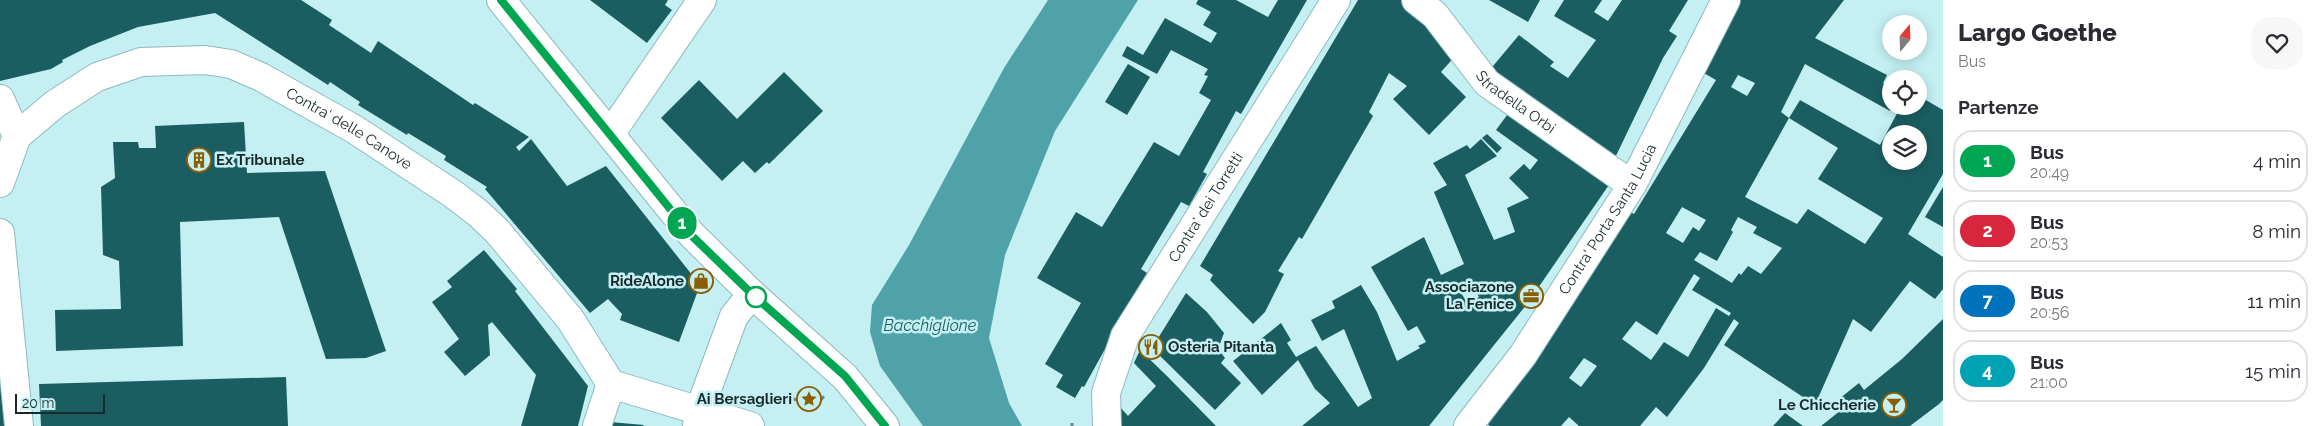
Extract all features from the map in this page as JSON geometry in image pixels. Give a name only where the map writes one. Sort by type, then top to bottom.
[{"type":"street","points":[[501,0],[611,133],[692,236],[752,294],[845,376],[876,422]]},
{"type":"street","points":[[611,133],[702,0]]},
{"type":"street","name":"Contra' dei Torretti","points":[[1107,426],[1106,393],[1125,336],[1336,0]]},
{"type":"street","name":"Stradella Orbi","points":[[1416,0],[1435,15],[1486,83],[1632,186]]},
{"type":"street","name":"Contra' Porta Santa Lucia","points":[[1468,426],[1523,354],[1632,186],[1726,0]]},
{"type":"street","name":"Contra' delle Canove","points":[[17,136],[55,104],[97,77],[141,62],[205,60],[231,64],[261,77],[354,130],[453,194],[497,232],[570,319],[611,384]]},
{"type":"street","points":[[0,99],[17,136],[0,183]]},
{"type":"street","points":[[0,233],[19,426]]},
{"type":"street","points":[[698,419],[734,316],[752,294]]},
{"type":"street","points":[[597,426],[611,384],[698,419],[749,426]]},
{"type":"path","points":[[749,426],[759,401],[772,396],[818,403],[845,376]]},
{"type":"water","name":"Bacchiglione","points":[[1048,0],[1138,0],[1055,131],[1005,255],[989,338],[1009,403],[1022,426],[923,426],[880,366],[870,332],[872,305],[909,245],[1004,68]]},
{"type":"building","points":[[0,0],[301,0],[332,20],[329,25],[371,53],[378,41],[473,105],[475,103],[529,137],[516,147],[519,151],[531,139],[567,186],[606,166],[700,285],[679,342],[620,320],[622,314],[608,299],[590,313],[485,189],[487,187],[444,160],[446,156],[358,105],[360,102],[330,82],[328,85],[215,13],[138,27],[90,46],[62,60],[63,62],[51,69],[0,81]]},
{"type":"building","points":[[590,0],[668,0],[665,5],[672,10],[647,43]]},
{"type":"building","points":[[1198,0],[1236,0],[1268,17],[1278,0],[1307,0],[1241,114],[1236,111],[1203,172],[1207,174],[1189,206],[1181,202],[1141,269],[1147,273],[1084,387],[1082,386],[1075,398],[1056,387],[1063,375],[1045,364],[1081,303],[1037,278],[1076,212],[1102,227],[1154,142],[1179,156],[1211,100],[1199,93],[1208,76],[1204,75],[1208,69],[1171,50],[1157,74],[1122,56],[1127,46],[1143,55],[1165,18],[1211,43],[1217,33],[1203,25],[1211,12],[1196,4]]},
{"type":"building","points":[[1358,0],[1401,0],[1412,6],[1458,53],[1441,72],[1466,97],[1429,135],[1393,99],[1407,86],[1389,73],[1369,112],[1373,116],[1302,239],[1299,237],[1278,271],[1284,274],[1265,312],[1253,324],[1210,280],[1213,275],[1200,266]]},
{"type":"building","points":[[1489,0],[1540,0],[1528,22]]},
{"type":"building","points":[[1564,0],[1602,0],[1594,12],[1608,21],[1622,0],[1688,0],[1669,31],[1677,36],[1663,58],[1613,162],[1488,72],[1519,35],[1554,62],[1550,66],[1568,78],[1596,40],[1554,16]]},
{"type":"building","points":[[1739,0],[1844,0],[1815,38],[1882,72],[1882,107],[1805,64],[1781,112],[1789,118],[1800,100],[1880,145],[1882,141],[1882,170],[1927,170],[1927,125],[1891,125],[1896,115],[1927,115],[1927,101],[1943,110],[1943,174],[1908,234],[1943,257],[1943,289],[1935,299],[1910,281],[1871,332],[1853,319],[1815,405],[1724,345],[1739,323],[1734,319],[1704,368],[1667,417],[1656,407],[1640,426],[1579,426],[1569,417],[1561,426],[1490,426],[1481,419],[1625,209],[1634,214],[1716,80],[1702,72]],"holes":[[[1738,75],[1755,83],[1747,96],[1731,87]],[[1789,118],[1838,148],[1818,179],[1883,218],[1865,244],[1808,209],[1797,224],[1745,197]],[[1682,207],[1706,220],[1699,231],[1693,227],[1683,243],[1666,233]],[[1738,217],[1757,227],[1753,233],[1782,248],[1761,274],[1748,266],[1741,275],[1739,273],[1732,283],[1694,260],[1700,252],[1717,261],[1733,232],[1731,230]],[[1694,274],[1700,278],[1692,290],[1731,313],[1729,316],[1716,308],[1688,357],[1664,342],[1651,360],[1622,339],[1636,321],[1657,335]],[[1584,358],[1597,366],[1581,387],[1569,378]]]},
{"type":"building","points":[[1128,64],[1150,77],[1127,115],[1105,102]]},
{"type":"building","points":[[784,72],[823,111],[769,164],[767,162],[755,173],[743,161],[722,181],[661,118],[699,80],[737,119]]},
{"type":"building","points":[[1513,107],[1613,179],[1527,304],[1429,426],[1302,426],[1330,403],[1315,389],[1298,360],[1262,395],[1233,361],[1281,323],[1291,340],[1287,343],[1296,357],[1316,346],[1358,407],[1372,398],[1344,329],[1322,341],[1311,320],[1335,308],[1332,301],[1361,285],[1377,312],[1397,361],[1420,348],[1418,346],[1426,342],[1417,326],[1408,331],[1371,267],[1424,237],[1441,275],[1464,264],[1434,192],[1447,185],[1433,163],[1467,145],[1470,149],[1481,139],[1497,156],[1465,175],[1494,240],[1515,232],[1507,208],[1529,198],[1509,178],[1524,164],[1530,170],[1538,160],[1496,130]],"holes":[[[1471,283],[1479,297],[1467,303],[1459,289]]]},
{"type":"building","points":[[244,122],[247,173],[325,171],[386,351],[366,358],[326,359],[279,217],[180,222],[183,346],[56,351],[55,310],[121,309],[119,261],[103,255],[101,187],[115,178],[113,142],[138,142],[139,148],[156,148],[155,126]]},
{"type":"building","points":[[1487,134],[1502,148],[1497,153],[1482,138]]},
{"type":"building","points":[[1943,187],[1943,227],[1925,217]]},
{"type":"building","points":[[484,250],[517,289],[515,291],[588,386],[578,426],[521,426],[536,375],[492,322],[488,325],[490,355],[465,376],[444,352],[459,339],[432,302],[452,287],[447,281]]},
{"type":"building","points":[[1186,293],[1207,312],[1224,333],[1218,349],[1225,358],[1221,363],[1241,383],[1215,410],[1152,348]]},
{"type":"building","points":[[1943,319],[1943,400],[1939,404],[1910,426],[1821,426],[1845,407],[1839,399],[1859,383],[1864,390],[1902,359]]},
{"type":"building","points":[[1140,350],[1216,426],[1120,426],[1121,408],[1128,416],[1156,386],[1134,363]]},
{"type":"building","points":[[286,377],[288,426],[41,426],[39,384]]},
{"type":"building","points":[[1,382],[11,426],[0,426]]},
{"type":"building","points":[[1785,413],[1803,426],[1773,426]]},
{"type":"building","points":[[599,421],[644,425],[598,426]]},
{"type":"bus line","name":"1","points":[[501,0],[611,133],[692,236],[752,294],[845,376],[885,426]]},
{"type":"place","name":"Ex Tribunale","points":[[199,160]]},
{"type":"place","name":"RideAlone","points":[[701,281]]},
{"type":"place","name":"Associazone La Fenice","points":[[1531,296]]},
{"type":"place","name":"Osteria Pitanta","points":[[1151,347]]},
{"type":"place","name":"Ai Bersaglieri","points":[[809,399]]},
{"type":"place","name":"Le Chiccherie","points":[[1894,405]]}]
